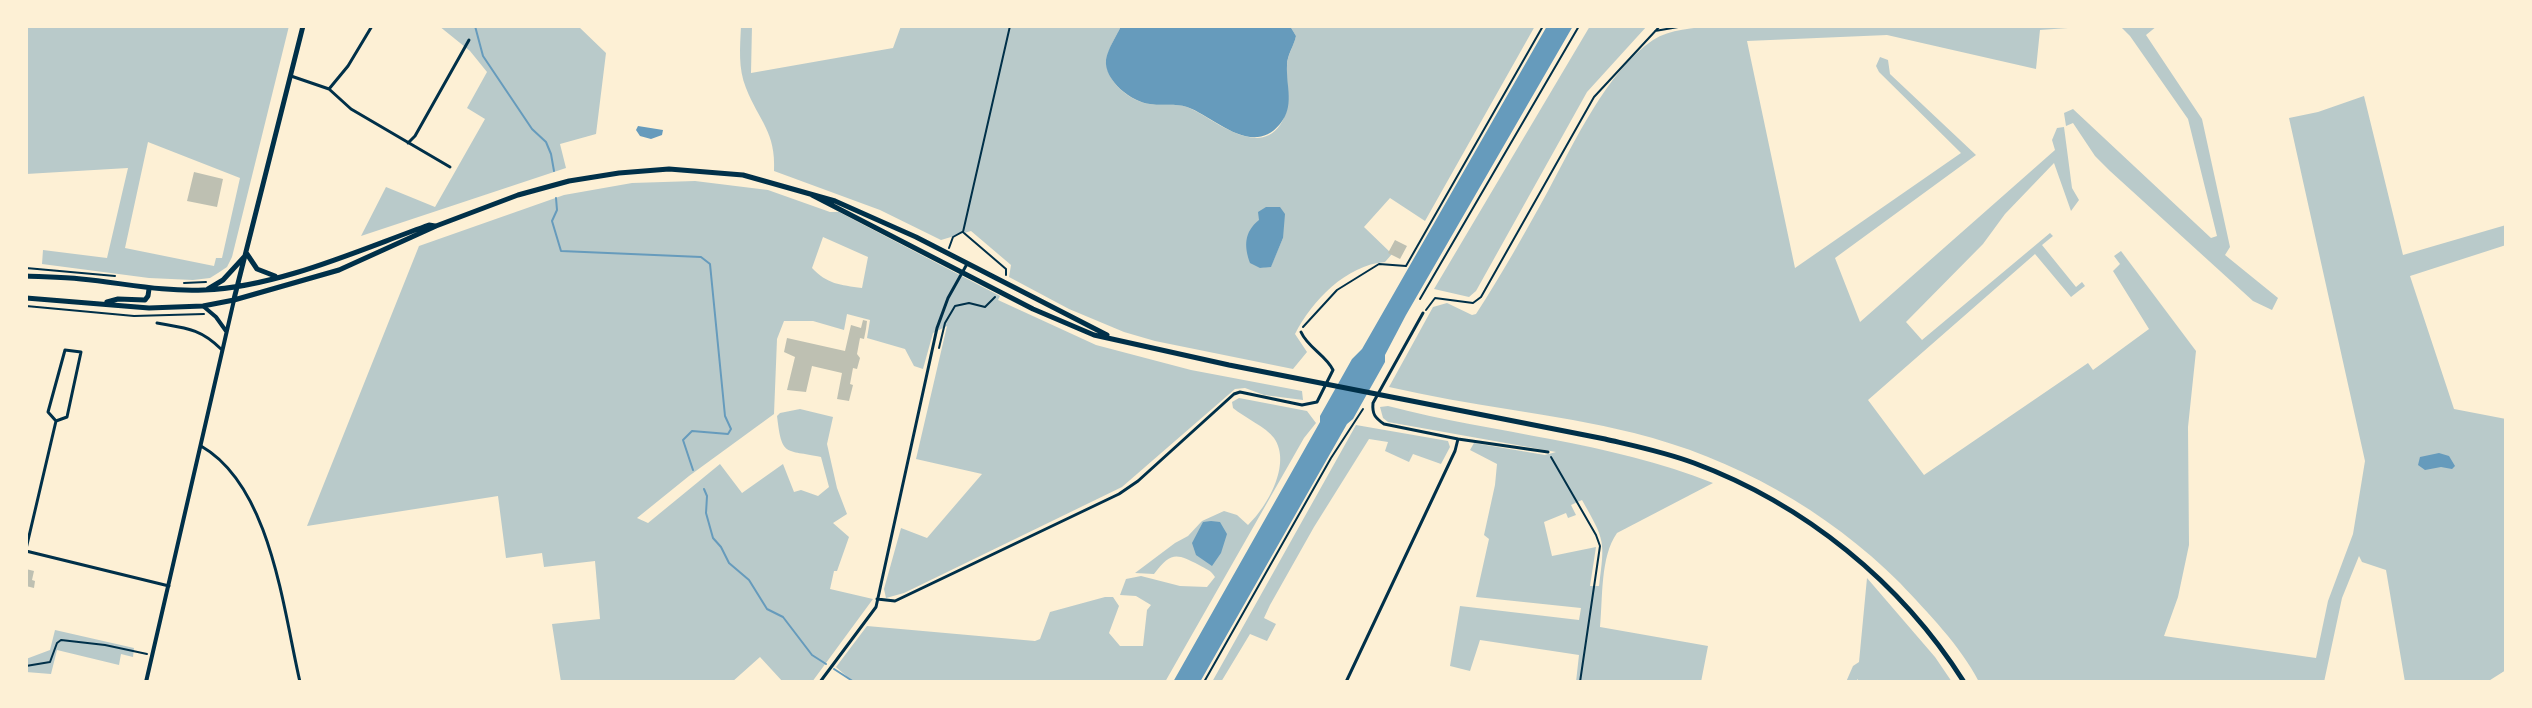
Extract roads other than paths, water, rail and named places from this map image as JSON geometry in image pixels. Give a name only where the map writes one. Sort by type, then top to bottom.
[{"type":"main road","points":[[234,300],[303,26]]},
{"type":"main road","points":[[26,298],[149,308],[203,306],[234,300],[339,270],[436,226],[518,195],[569,181],[669,169],[743,175],[835,201],[876,218],[1118,340]]},
{"type":"main road","points":[[812,195],[1069,326],[1094,335],[1525,422],[1655,451],[1693,463],[1751,489],[1801,518],[1869,568],[1919,619],[1964,682]]},
{"type":"main road","points":[[26,276],[82,279],[149,289],[207,290],[280,276],[429,225],[436,226]]},
{"type":"main road","points":[[247,254],[260,271],[280,276]]},
{"type":"main road","points":[[207,290],[223,280],[247,254]]},
{"type":"main road","points":[[102,303],[118,299],[145,300],[149,289]]},
{"type":"street","points":[[329,89],[348,66],[372,26]]},
{"type":"street","points":[[408,143],[415,136],[469,40]]},
{"type":"street","points":[[291,76],[329,89],[351,109],[450,167]]},
{"type":"street","points":[[820,682],[876,607],[939,319],[967,264]]},
{"type":"street","points":[[146,682],[234,300]]},
{"type":"street","points":[[203,306],[228,333]]},
{"type":"street","points":[[1423,313],[1373,403],[1372,411],[1376,419],[1384,424],[1458,439],[1548,452]]},
{"type":"street","points":[[157,323],[197,330],[206,334],[223,351]]},
{"type":"street","points":[[877,599],[895,601],[1119,494],[1138,481],[1234,394],[1240,392],[1302,405],[1317,402],[1333,370],[1301,332]]},
{"type":"street","points":[[65,350],[81,352],[67,417],[56,421],[48,412],[65,350]]},
{"type":"street","points":[[56,421],[26,550],[169,586]]},
{"type":"street","points":[[1346,682],[1458,439]]},
{"type":"street","points":[[201,446],[235,478],[258,513],[267,539],[300,682]]},
{"type":"lane","points":[[1420,299],[1579,26]]},
{"type":"water","points":[[1121,26],[1290,26],[1296,36],[1287,61],[1289,103],[1285,117],[1269,133],[1258,137],[1246,136],[1187,107],[1150,104],[1135,99],[1114,83],[1107,68],[1108,51]]},
{"type":"water","points":[[1547,26],[1573,26],[1406,315],[1385,355],[1385,362],[1353,419],[1347,424],[1200,682],[1173,682],[1320,422],[1320,416],[1352,359],[1362,349]]},
{"type":"water","points":[[638,126],[663,130],[662,135],[651,139],[640,136],[636,130]]},
{"type":"water","points":[[1266,207],[1280,207],[1285,214],[1283,238],[1271,267],[1260,268],[1250,263],[1247,240],[1250,229],[1259,220],[1258,212]]},
{"type":"water","points":[[2439,453],[2449,456],[2455,466],[2452,469],[2441,467],[2425,470],[2418,465],[2420,457]]},
{"type":"water","points":[[1203,522],[1220,522],[1227,534],[1221,553],[1212,566],[1196,555],[1192,543]]},
{"type":"waterway","points":[[475,26],[483,56],[532,129],[546,142],[554,171]]},
{"type":"waterway","points":[[556,198],[557,210],[552,221],[561,251],[701,257],[710,264],[725,416],[731,429],[728,434],[692,431],[683,440],[693,470]]},
{"type":"waterway","points":[[704,489],[713,538],[729,563],[749,580],[767,609],[783,617],[812,655],[826,664]]},
{"type":"waterway","points":[[834,669],[854,682]]}]
